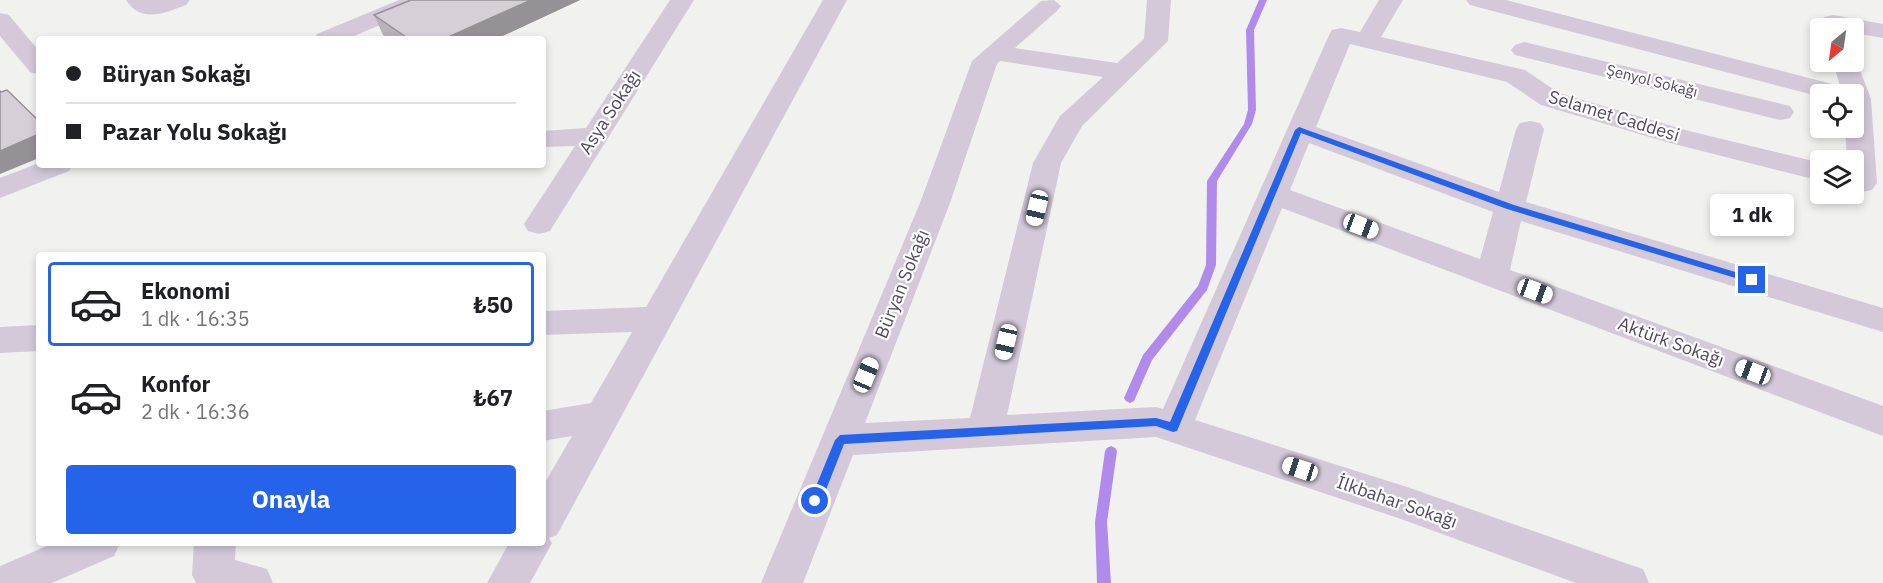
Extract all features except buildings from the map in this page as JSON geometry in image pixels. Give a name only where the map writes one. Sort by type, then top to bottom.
[{"type":"street","points":[[138,0],[151,9],[178,0]]},
{"type":"street","points":[[333,36],[420,0]]},
{"type":"street","name":"Asya Sokağı","points":[[539,224],[682,0]]},
{"type":"street","points":[[546,518],[835,0]]},
{"type":"street","points":[[985,432],[1047,163],[1070,123],[1156,41],[1159,0]]},
{"type":"street","points":[[1173,428],[1299,130],[1354,38],[1390,0]]},
{"type":"street","points":[[1478,0],[1541,8],[1810,85]]},
{"type":"street","name":"Büryan Sokağı","points":[[782,583],[935,203],[985,61],[1049,6]]},
{"type":"street","points":[[1516,76],[1541,8]]},
{"type":"street","points":[[0,20],[36,63]]},
{"type":"street","points":[[1864,28],[1883,32]]},
{"type":"street","name":"Selamet Caddesi","points":[[1354,38],[1516,76],[1550,99],[1680,137],[1810,169]]},
{"type":"street","name":"Şenyol Sokağı","points":[[1524,50],[1780,112]]},
{"type":"street","points":[[994,53],[1123,72]]},
{"type":"street","points":[[1778,76],[1783,163]]},
{"type":"street","points":[[1492,275],[1530,129]]},
{"type":"street","points":[[1299,130],[1510,207],[1883,320]]},
{"type":"street","points":[[546,139],[595,136]]},
{"type":"street","points":[[1862,138],[1866,184]]},
{"type":"street","points":[[0,189],[52,168]]},
{"type":"street","name":"Aktürk Sokağı","points":[[1273,194],[1883,421]]},
{"type":"street","points":[[546,323],[657,319]]},
{"type":"street","points":[[0,340],[36,339]]},
{"type":"street","points":[[546,425],[604,415]]},
{"type":"street","name":"İlkbahar Sokağı","points":[[840,440],[1156,422],[1407,504],[1628,583]]},
{"type":"street","points":[[6,583],[92,546]]},
{"type":"street","points":[[214,546],[213,575],[252,583]]},
{"type":"street","points":[[508,583],[529,546]]},
{"type":"waterway","points":[[1130,398],[1147,358],[1203,287],[1211,265],[1212,181],[1248,124],[1252,110],[1250,30],[1263,0]]},
{"type":"waterway","points":[[1104,583],[1101,522],[1111,451]]},
{"type":"route","points":[[815,501],[840,440],[1156,422],[1173,428],[1299,130],[1510,207],[1752,280]]}]
